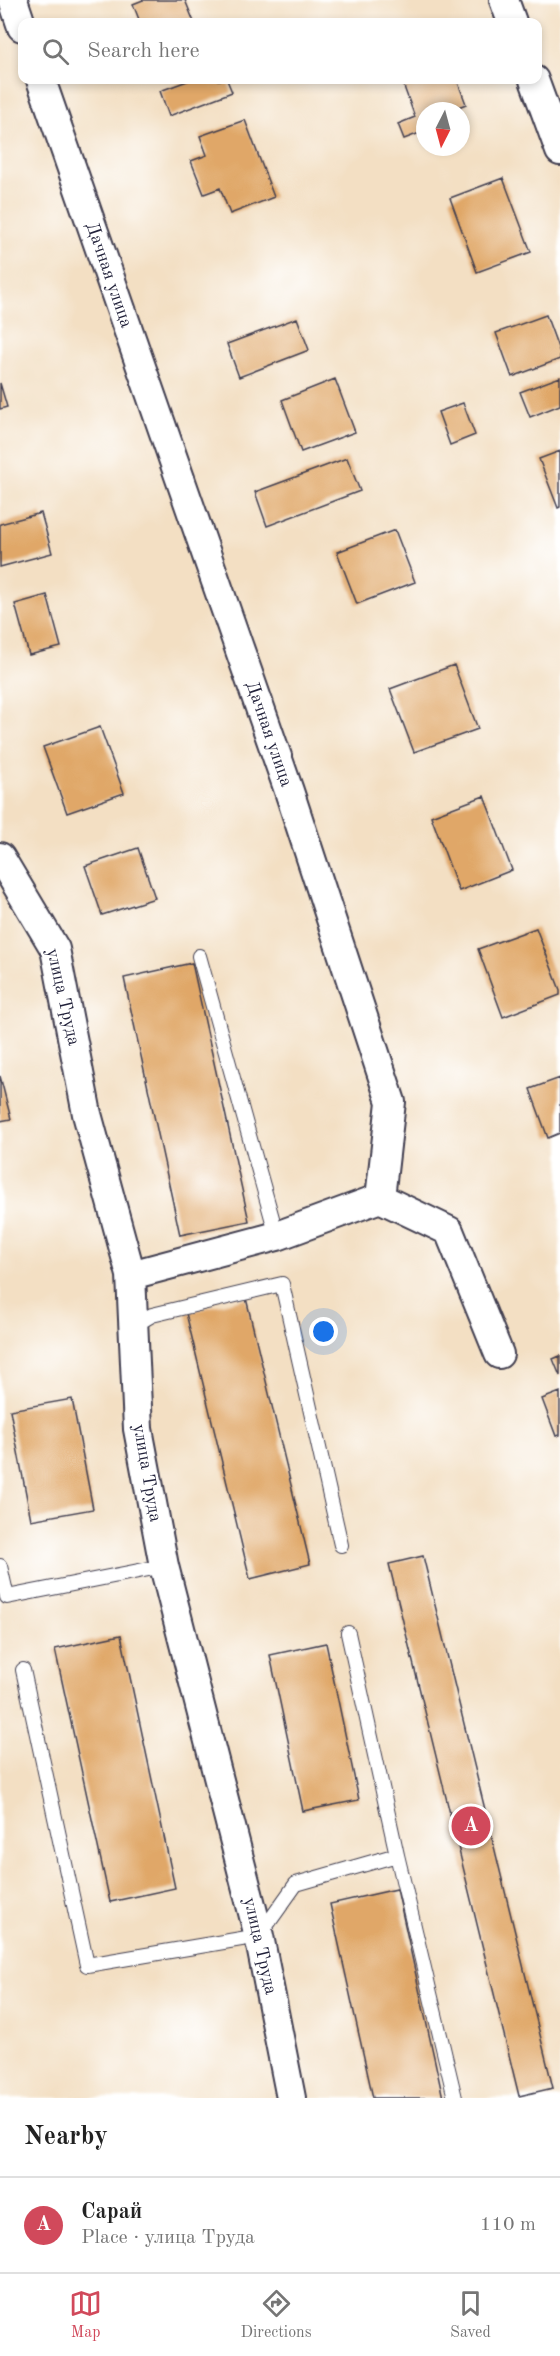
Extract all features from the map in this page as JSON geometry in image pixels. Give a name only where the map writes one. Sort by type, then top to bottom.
[{"type":"street","points":[[13,0],[19,18]]},
{"type":"street","points":[[504,0],[511,18]]},
{"type":"street","name":"Дачная улица","points":[[42,84],[290,791],[391,1102],[380,1198]]},
{"type":"street","points":[[535,84],[560,151]]},
{"type":"street","name":"улица Труда","points":[[0,857],[55,949],[87,1114],[131,1275],[138,1430],[164,1566],[259,1936],[291,2098]]},
{"type":"street","points":[[131,1275],[277,1236],[380,1198],[449,1231],[499,1354]]},
{"type":"lane","points":[[199,956],[277,1236]]},
{"type":"lane","points":[[133,1326],[152,1315],[282,1284],[341,1545]]},
{"type":"lane","points":[[0,1566],[7,1597],[164,1566]]},
{"type":"lane","points":[[348,1633],[397,1856],[455,2098]]},
{"type":"lane","points":[[23,1670],[87,1965],[259,1936],[296,1884],[397,1856]]},
{"type":"building","points":[[143,0],[185,0],[192,18],[138,18],[133,4]]},
{"type":"building","points":[[179,84],[229,84],[232,92],[169,116],[160,91]]},
{"type":"building","points":[[403,84],[458,84],[465,102],[416,102],[416,134],[404,139],[398,124],[415,117]]},
{"type":"building","points":[[245,120],[274,197],[230,214],[220,188],[204,194],[191,161],[207,155],[200,136]]},
{"type":"building","points":[[503,178],[531,252],[477,272],[450,198]]},
{"type":"building","points":[[546,315],[560,353],[560,359],[512,377],[496,333]]},
{"type":"building","points":[[297,318],[309,350],[239,377],[227,344]]},
{"type":"building","points":[[560,377],[560,405],[530,417],[520,392]]},
{"type":"building","points":[[335,379],[355,432],[301,452],[282,400]]},
{"type":"building","points":[[0,383],[7,407],[0,409]]},
{"type":"building","points":[[463,403],[475,435],[450,445],[438,412]]},
{"type":"building","points":[[560,451],[560,507],[558,508],[539,459]]},
{"type":"building","points":[[347,458],[360,491],[267,526],[255,492]]},
{"type":"building","points":[[41,513],[52,553],[0,567],[0,524]]},
{"type":"building","points":[[395,530],[415,582],[357,604],[337,552]]},
{"type":"building","points":[[47,595],[61,647],[29,655],[15,604]]},
{"type":"building","points":[[454,665],[478,729],[414,752],[390,689]]},
{"type":"building","points":[[100,727],[124,793],[67,813],[43,747]]},
{"type":"building","points":[[484,796],[512,870],[459,891],[431,816]]},
{"type":"building","points":[[138,848],[155,898],[102,915],[85,866]]},
{"type":"building","points":[[536,928],[560,995],[503,1017],[478,949]]},
{"type":"building","points":[[192,963],[249,1221],[180,1235],[124,978]]},
{"type":"building","points":[[0,1076],[11,1119],[0,1121]]},
{"type":"building","points":[[560,1078],[560,1133],[548,1138],[530,1089]]},
{"type":"building","points":[[246,1298],[310,1564],[250,1579],[186,1313]]},
{"type":"building","points":[[560,1356],[560,1376],[553,1359]]},
{"type":"building","points":[[560,1392],[560,1435],[556,1436],[542,1399]]},
{"type":"building","points":[[72,1399],[93,1509],[31,1520],[10,1410]]},
{"type":"building","points":[[423,1556],[553,2088],[519,2096],[389,1564]]},
{"type":"building","points":[[121,1635],[175,1888],[110,1902],[55,1649]]},
{"type":"building","points":[[326,1643],[359,1800],[303,1811],[270,1655]]},
{"type":"building","points":[[397,1889],[443,2098],[373,2098],[330,1904]]},
{"type":"place","name":"Сарай","points":[[471,1826]]}]
